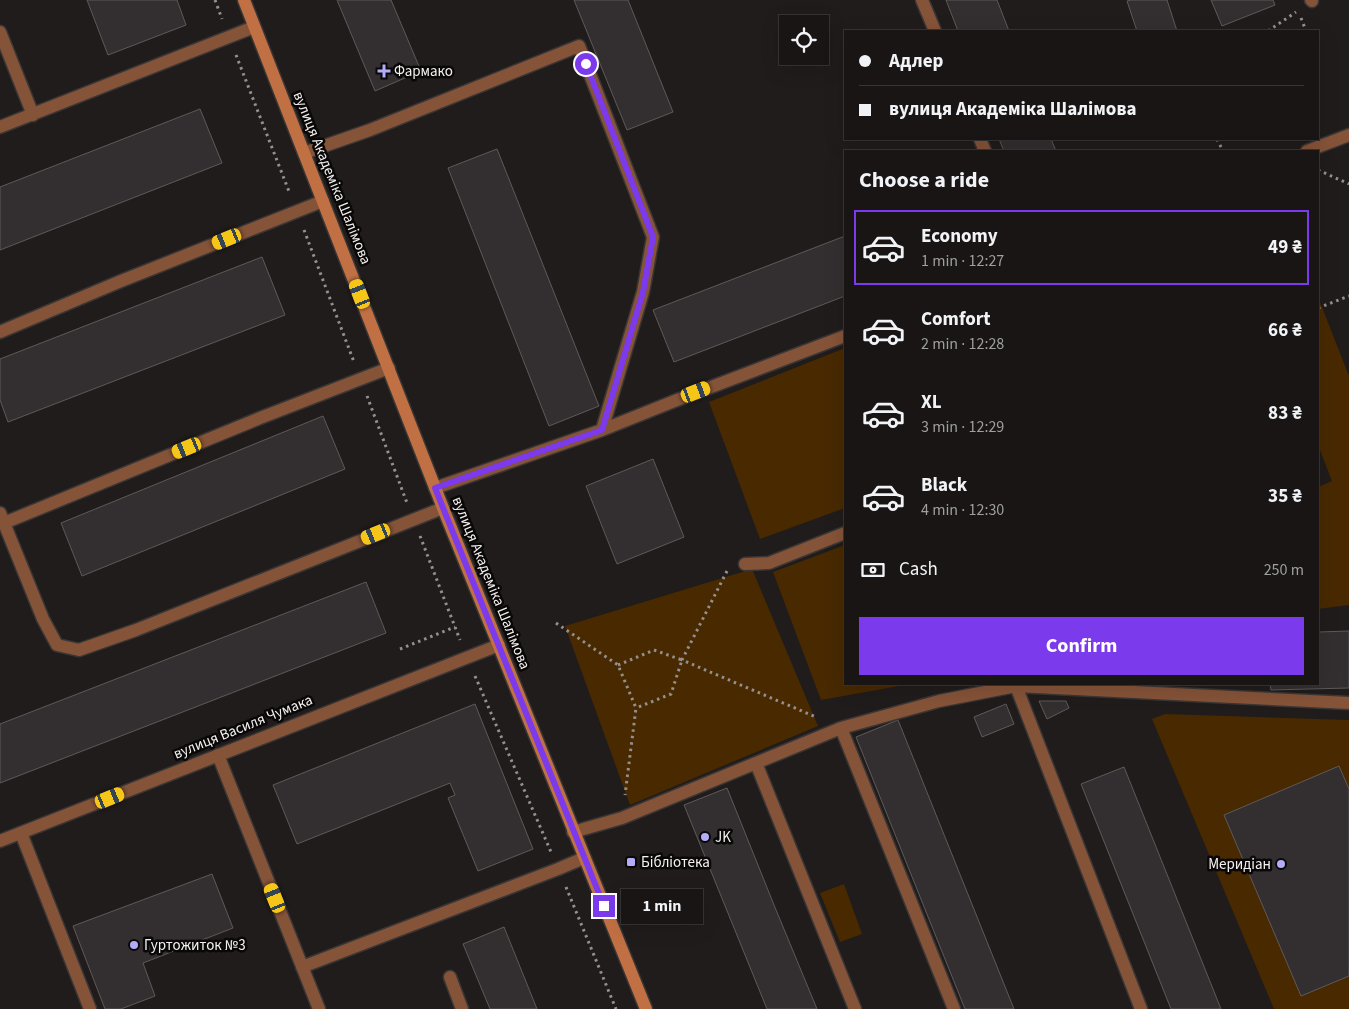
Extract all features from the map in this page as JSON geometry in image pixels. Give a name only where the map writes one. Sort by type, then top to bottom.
[{"type":"street","name":"вулиця Академіка Шалімова","points":[[244,0],[435,488],[646,1009]]},
{"type":"street","points":[[922,0],[935,30]]},
{"type":"street","points":[[0,127],[254,27]]},
{"type":"street","points":[[0,32],[32,115]]},
{"type":"street","points":[[304,153],[370,130],[579,46],[653,237],[643,292],[602,430]]},
{"type":"street","points":[[1310,150],[1349,135]]},
{"type":"street","points":[[0,332],[323,200]]},
{"type":"street","points":[[435,488],[602,430],[844,336]]},
{"type":"street","points":[[389,368],[2,518],[43,618],[57,645],[79,650],[136,630],[443,508]]},
{"type":"street","points":[[745,564],[769,563],[844,532]]},
{"type":"street","name":"вулиця Василя Чумака","points":[[0,841],[499,645]]},
{"type":"street","points":[[574,832],[622,818],[841,728],[939,701],[1021,685],[1349,703]]},
{"type":"street","points":[[1021,685],[1141,1009]]},
{"type":"street","points":[[841,728],[954,1009]]},
{"type":"street","points":[[218,755],[319,1009]]},
{"type":"street","points":[[756,763],[855,1009]]},
{"type":"street","points":[[21,833],[90,1009]]},
{"type":"street","points":[[302,967],[584,858]]},
{"type":"street","points":[[450,977],[462,1009]]},
{"type":"path","points":[[1269,30],[1311,0]]},
{"type":"path","points":[[1319,170],[1349,184]]},
{"type":"path","points":[[1319,308],[1349,296]]},
{"type":"path","points":[[636,708],[671,694],[682,660],[728,570]]},
{"type":"path","points":[[556,623],[618,665],[636,708],[622,818]]},
{"type":"path","points":[[400,649],[455,627]]},
{"type":"path","points":[[618,665],[654,650],[682,660],[841,728]]},
{"type":"shaded area","points":[[1319,300],[1349,376],[1349,605],[1319,609],[1319,487],[1332,481],[1319,448]]},
{"type":"shaded area","points":[[844,348],[844,508],[760,539],[709,402]]},
{"type":"shaded area","points":[[844,545],[844,685],[904,685],[821,700],[773,572]]},
{"type":"shaded area","points":[[752,569],[818,726],[630,805],[565,626]]},
{"type":"shaded area","name":"Меридіан","points":[[1165,714],[1349,720],[1349,1009],[1274,1009],[1152,719]]},
{"type":"shaded area","points":[[844,884],[862,934],[840,942],[820,893]]},
{"type":"building","points":[[87,0],[177,0],[186,25],[108,55]]},
{"type":"building","points":[[337,0],[391,0],[421,71],[375,91]]},
{"type":"building","points":[[574,0],[628,0],[673,112],[627,130]]},
{"type":"building","points":[[946,0],[997,0],[1009,30],[958,30]]},
{"type":"building","points":[[1167,0],[1177,30],[1137,30],[1127,1]]},
{"type":"building","points":[[1211,0],[1273,0],[1275,5],[1222,26]]},
{"type":"building","points":[[200,109],[222,163],[0,250],[0,187]]},
{"type":"building","points":[[999,140],[1051,140],[1056,150],[1004,150]]},
{"type":"building","points":[[497,149],[599,406],[549,426],[448,168]]},
{"type":"building","points":[[844,236],[844,296],[674,362],[653,310]]},
{"type":"building","points":[[262,257],[285,315],[8,422],[0,400],[0,359]]},
{"type":"building","points":[[323,416],[345,469],[82,576],[61,523]]},
{"type":"building","points":[[653,459],[684,537],[617,564],[586,486]]},
{"type":"building","points":[[366,582],[386,633],[0,783],[0,724]]},
{"type":"building","points":[[1349,631],[1349,688],[1271,690],[1270,685],[1319,685],[1319,632]]},
{"type":"building","points":[[1039,701],[1066,701],[1069,708],[1047,719]]},
{"type":"building","points":[[475,704],[533,849],[478,871],[448,798],[455,795],[450,783],[297,844],[273,785]]},
{"type":"building","points":[[1006,704],[1014,724],[982,737],[974,717]]},
{"type":"building","points":[[898,720],[1014,1009],[965,1009],[856,737]]},
{"type":"building","points":[[1339,766],[1349,789],[1349,976],[1301,996],[1224,815]]},
{"type":"building","points":[[1124,767],[1221,1009],[1171,1009],[1081,784]]},
{"type":"building","points":[[727,788],[817,1009],[767,1009],[684,805]]},
{"type":"building","name":"Гуртожиток №3","points":[[212,874],[233,928],[143,963],[155,996],[121,1009],[105,1009],[73,926]]},
{"type":"building","points":[[504,927],[537,1009],[490,1009],[463,944]]},
{"type":"place","name":"Фармако","points":[[384,71]]},
{"type":"place","name":"JK","points":[[705,837]]},
{"type":"place","name":"Бібліотека","points":[[631,862]]},
{"type":"place","name":"Меридіан","points":[[1281,864]]},
{"type":"place","name":"Гуртожиток №3","points":[[134,945]]},
{"type":"route","points":[[586,64],[653,237],[643,292],[602,430],[498,468],[435,488],[604,906]]}]
